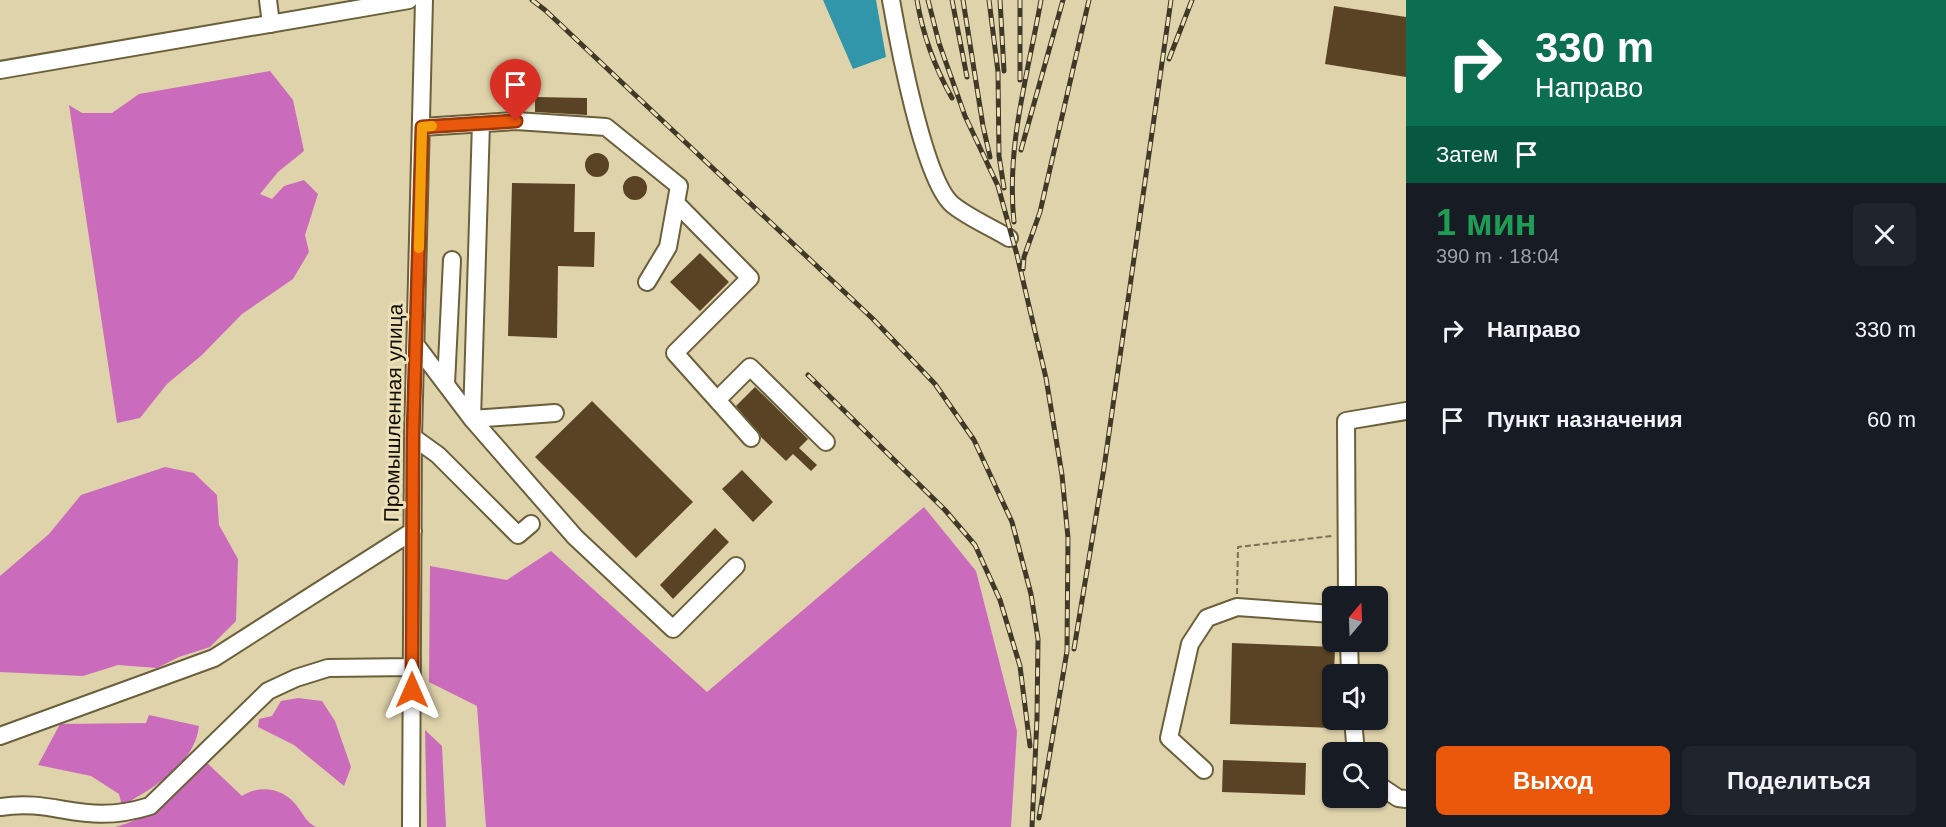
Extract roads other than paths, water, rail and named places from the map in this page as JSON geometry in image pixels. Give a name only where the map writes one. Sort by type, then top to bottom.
[{"type":"street","points":[[268,0],[271,24]]},
{"type":"street","points":[[0,70],[409,0]]},
{"type":"street","name":"Промышленная улица","points":[[411,827],[413,437],[424,0]]},
{"type":"street","points":[[891,0],[914,111],[932,168],[951,204],[1009,238]]},
{"type":"street","points":[[422,127],[516,121],[606,127],[679,186],[668,247],[647,282]]},
{"type":"street","points":[[472,419],[481,123]]},
{"type":"street","points":[[676,203],[750,278],[675,353],[751,438]]},
{"type":"street","points":[[446,384],[452,260]]},
{"type":"street","points":[[416,345],[472,419],[575,537],[673,628],[736,566]]},
{"type":"street","points":[[717,400],[750,367],[826,442]]},
{"type":"street","points":[[1347,586],[1346,421],[1406,411]]},
{"type":"street","points":[[472,419],[555,413]]},
{"type":"street","points":[[413,437],[438,455],[518,536],[531,524]]},
{"type":"street","points":[[0,736],[214,658],[412,531]]},
{"type":"street","points":[[1204,770],[1169,738],[1190,644],[1207,618],[1237,607],[1322,613]]},
{"type":"street","points":[[0,807],[17,804],[86,820],[113,820],[132,815],[150,806],[268,692],[296,678],[328,668],[412,667]]},
{"type":"street","points":[[1388,791],[1398,798],[1406,799]]},
{"type":"water","points":[[823,0],[876,0],[886,57],[853,69]]},
{"type":"railway","points":[[532,0],[873,319],[935,384],[974,440],[1012,522],[1031,594],[1038,639],[1032,827]]},
{"type":"railway","points":[[917,0],[930,50],[952,98]]},
{"type":"railway","points":[[928,0],[939,43],[965,116],[998,186],[1046,378],[1062,475],[1068,538],[1067,651],[1039,818]]},
{"type":"railway","points":[[952,0],[967,77]]},
{"type":"railway","points":[[963,0],[990,157]]},
{"type":"railway","points":[[989,0],[998,72],[999,156],[1004,188]]},
{"type":"railway","points":[[1000,0],[1004,71]]},
{"type":"railway","points":[[1020,0],[1020,80]]},
{"type":"railway","points":[[1014,222],[1012,194],[1016,138],[1041,0]]},
{"type":"railway","points":[[1021,150],[1063,0]]},
{"type":"railway","points":[[1023,269],[1024,257],[1040,212],[1089,0]]},
{"type":"railway","points":[[1074,649],[1104,468],[1171,0]]},
{"type":"railway","points":[[1169,59],[1192,0]]},
{"type":"railway","points":[[808,375],[945,510],[975,545],[1000,600],[1020,666],[1030,746]]}]
